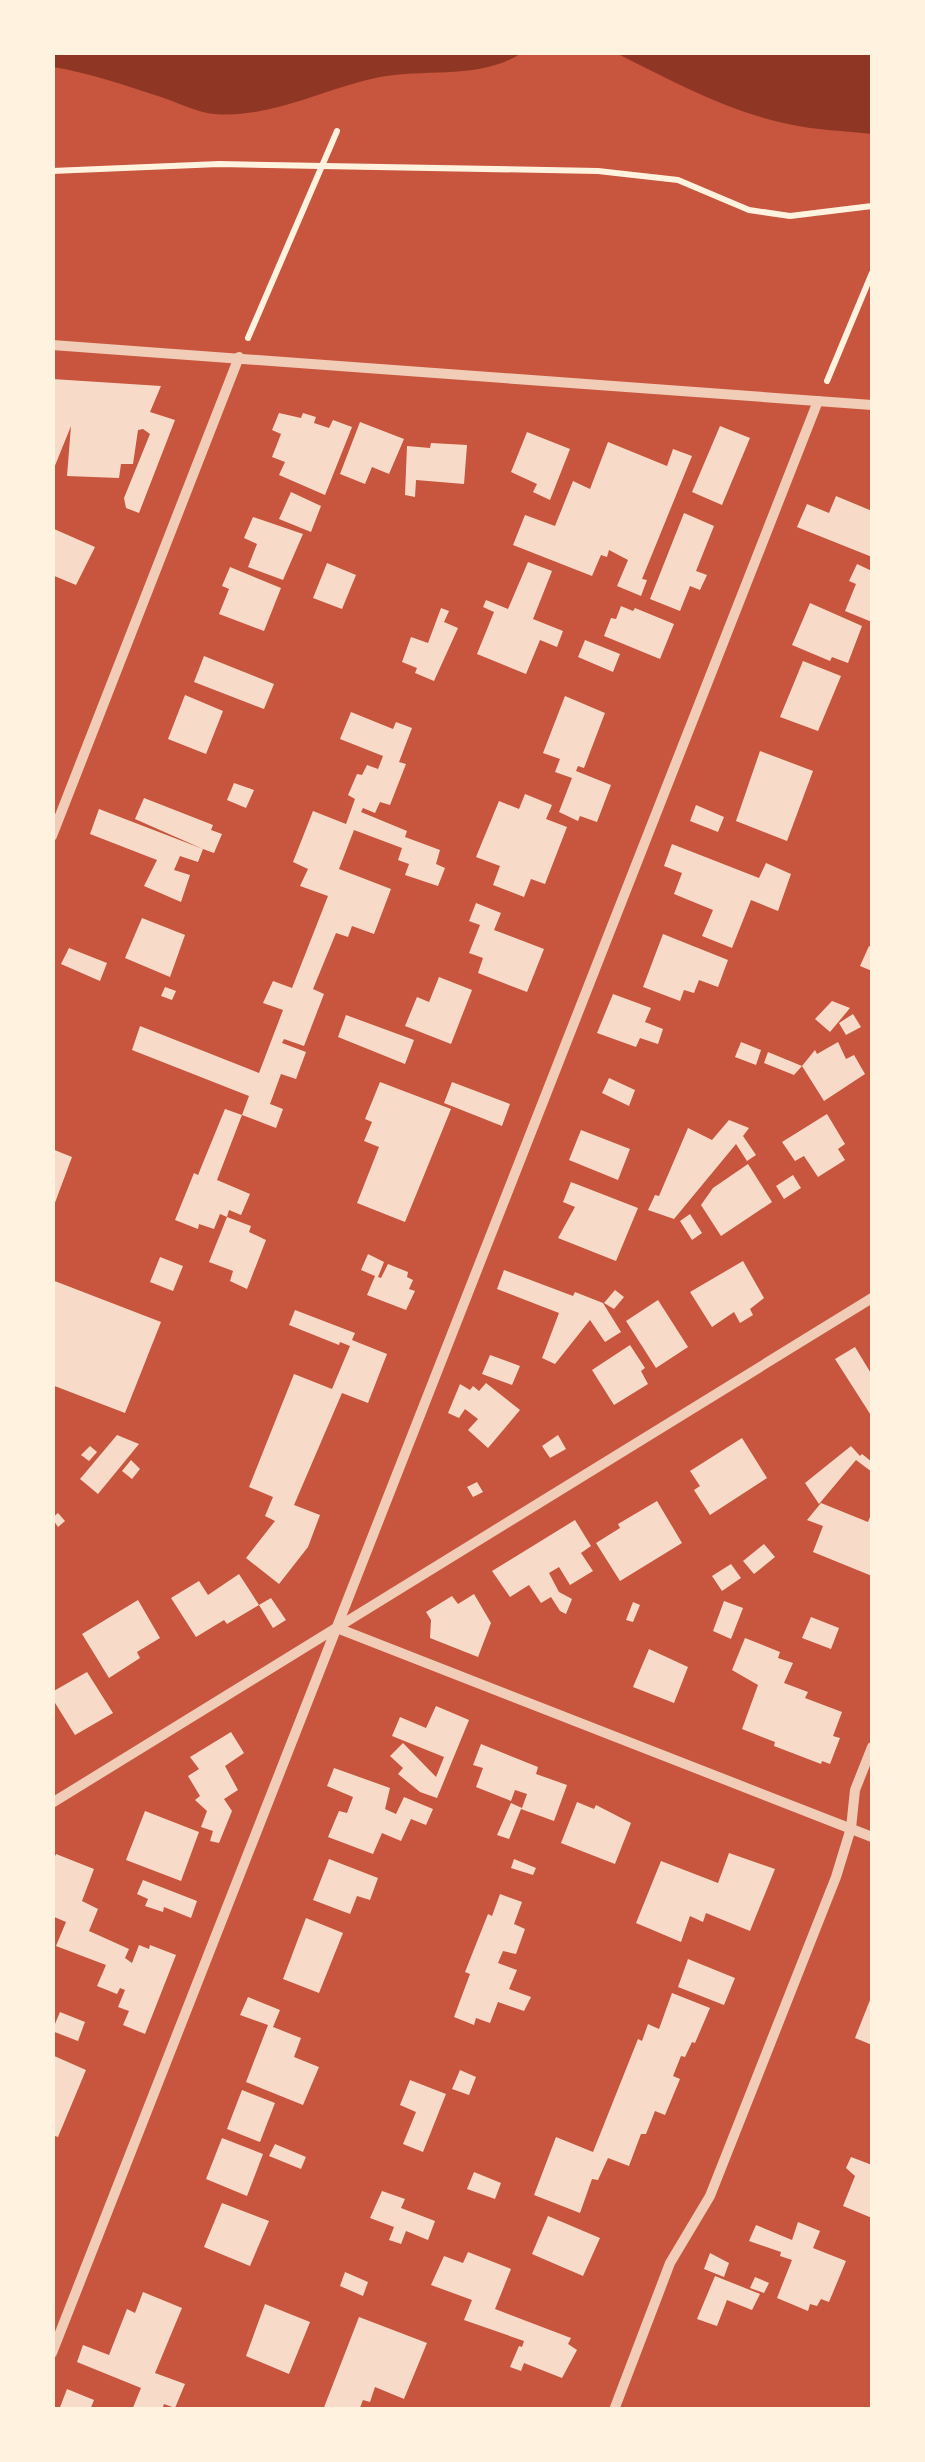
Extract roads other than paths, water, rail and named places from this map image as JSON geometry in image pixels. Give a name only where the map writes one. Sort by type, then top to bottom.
[{"type":"street","points":[[52,345],[872,405]]},
{"type":"street","points":[[52,836],[239,357]]},
{"type":"street","points":[[52,2352],[818,401]]},
{"type":"street","points":[[52,1803],[872,1298]]},
{"type":"street","points":[[337,1628],[872,1837]]},
{"type":"street","points":[[614,2410],[670,2263],[710,2196],[836,1876],[851,1828],[855,1790],[872,1748]]}]
